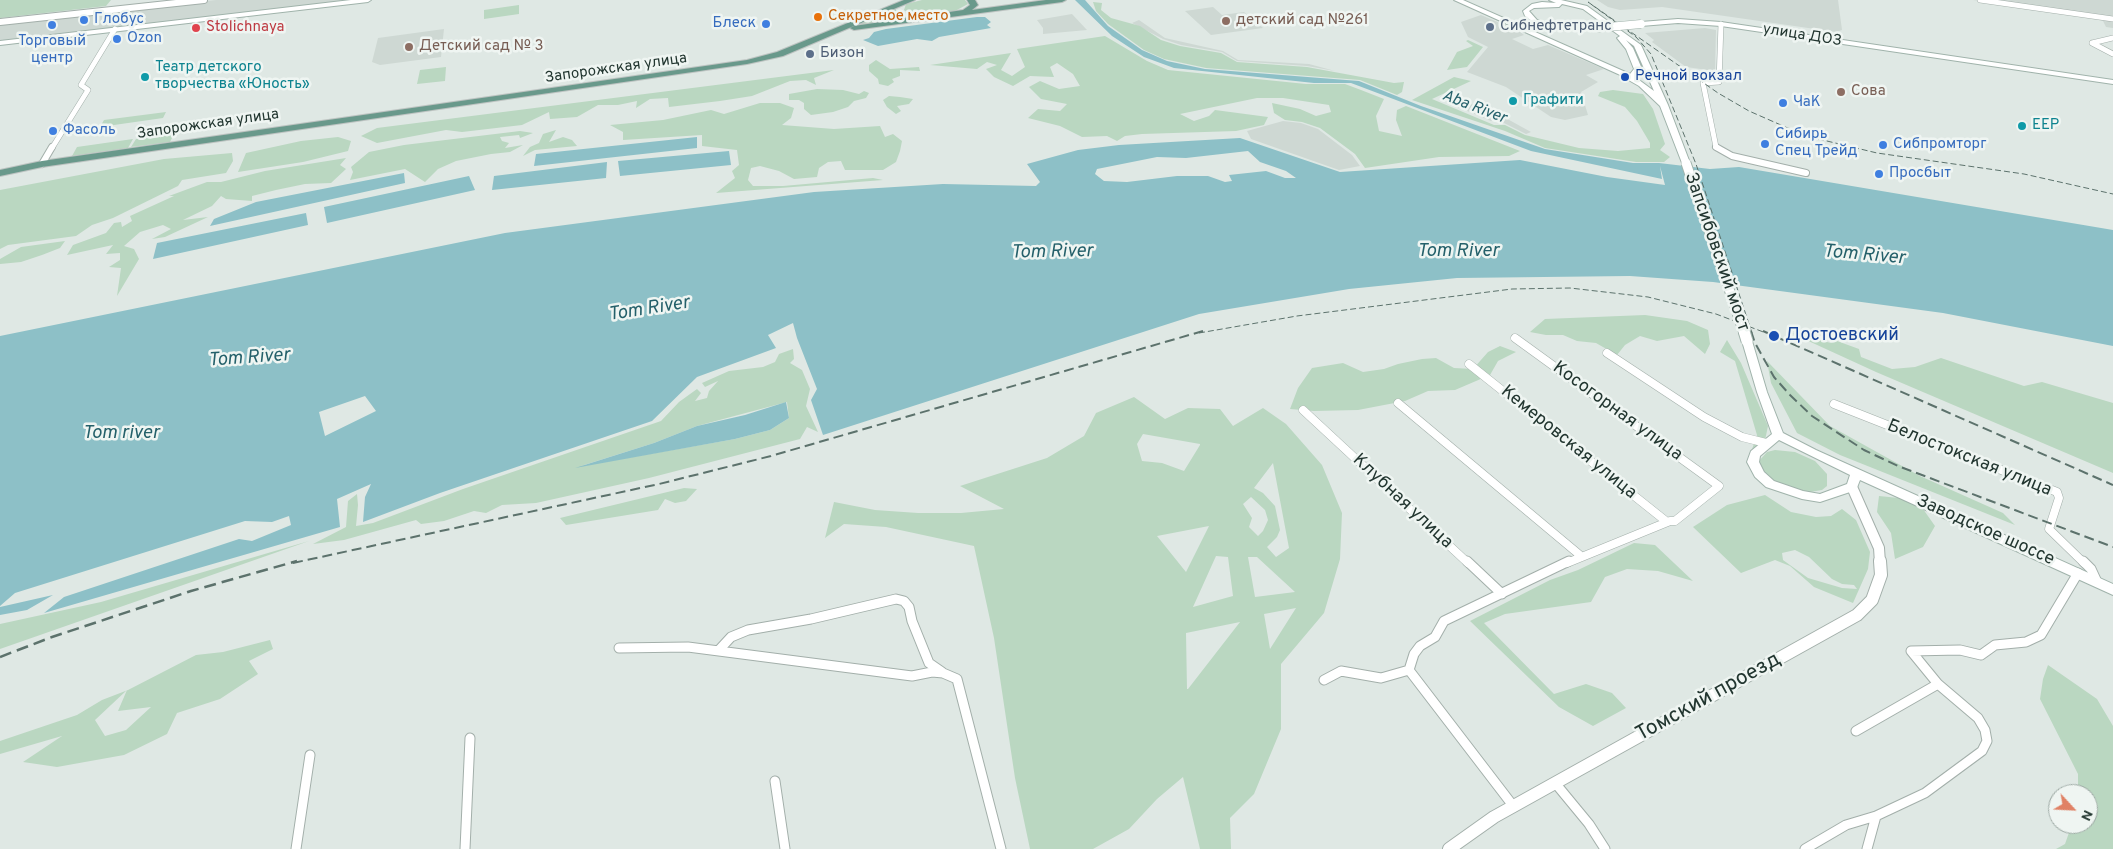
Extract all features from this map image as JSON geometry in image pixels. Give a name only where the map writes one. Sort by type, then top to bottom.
[{"type":"main road","points":[[0,43],[368,0]]},
{"type":"main road","points":[[960,14],[974,5],[971,0]]},
{"type":"main road","points":[[1022,0],[1046,2]]},
{"type":"main road","points":[[907,1],[898,8],[904,15],[928,17],[1061,0]]},
{"type":"main road","points":[[1457,0],[1631,78],[1642,84],[1664,105]]},
{"type":"main road","name":"Запсибовский мост","points":[[1552,0],[1585,7],[1629,37],[1642,52],[1686,163],[1778,435]]},
{"type":"main road","name":"Запорожская улица","points":[[303,127],[747,62],[780,54],[907,1]]},
{"type":"main road","points":[[1556,29],[1535,21],[1527,16],[1526,11],[1532,6],[1553,4],[1569,6],[1585,13],[1618,36],[1629,48],[1638,69],[1631,78]]},
{"type":"main road","name":"улица ДОЗ","points":[[1490,14],[1556,29],[1684,21],[1721,24],[2113,82]]},
{"type":"main road","name":"Запорожская улица","points":[[0,173],[42,164],[749,64],[783,55],[852,29],[928,17]]},
{"type":"main road","points":[[1642,84],[1654,82]]},
{"type":"main road","points":[[1778,435],[1754,454],[1753,462],[1759,474],[1770,484],[1802,495],[1820,498],[1852,487],[1856,473]]},
{"type":"main road","name":"Заводское шоссе","points":[[1778,435],[1856,473],[2113,590]]},
{"type":"street","points":[[0,22],[204,0]]},
{"type":"street","points":[[1980,0],[2113,19]]},
{"type":"street","points":[[1721,24],[1719,82],[1703,83],[1716,147],[1732,156],[1806,173]]},
{"type":"street","points":[[42,164],[60,132],[88,90],[81,85],[115,30]]},
{"type":"street","points":[[2113,38],[2092,43],[2113,54]]},
{"type":"street","name":"Косогорная улица","points":[[1515,338],[1719,486],[1675,521],[1668,522]]},
{"type":"street","points":[[1606,353],[1704,417],[1742,437],[1766,443]]},
{"type":"street","name":"Кемеровская улица","points":[[1469,364],[1668,522]]},
{"type":"street","points":[[1398,402],[1581,556]]},
{"type":"street","name":"Белостокская улица","points":[[1834,404],[2056,492],[2059,498],[2049,529],[2053,535],[2091,569],[2098,582]]},
{"type":"street","name":"Клубная улица","points":[[1303,410],[1502,594]]},
{"type":"street","name":"Томский проезд","points":[[1452,846],[1514,807],[1858,616],[1872,600],[1882,575],[1879,548],[1852,487]]},
{"type":"street","points":[[1409,670],[1414,654],[1420,646],[1435,637],[1444,621],[1581,556],[1668,522]]},
{"type":"street","points":[[1805,849],[1846,825],[1876,816],[1925,793],[1982,751],[1987,741],[1985,730],[1978,718],[1938,684],[1911,651],[1960,650],[1981,654],[1995,645],[2026,642],[2041,635],[2078,573]]},
{"type":"street","points":[[719,650],[731,637],[748,630],[811,620],[896,599],[904,601],[909,607],[912,621],[929,663],[943,673],[957,679],[1001,849]]},
{"type":"street","points":[[619,648],[688,647],[805,664],[912,676],[932,672],[943,673]]},
{"type":"street","points":[[1324,680],[1341,671],[1381,678],[1409,670]]},
{"type":"street","points":[[1409,670],[1514,807]]},
{"type":"street","points":[[1856,731],[1938,684]]},
{"type":"street","points":[[465,849],[470,738]]},
{"type":"street","points":[[296,849],[310,756]]},
{"type":"street","points":[[775,781],[785,849]]},
{"type":"street","points":[[1556,784],[1589,824],[1604,849]]},
{"type":"street","points":[[1867,849],[1876,816]]},
{"type":"shaded area","points":[[216,0],[352,0],[0,41],[0,23]]},
{"type":"shaded area","points":[[1597,0],[1838,0],[1842,30],[1836,32],[1662,7],[1620,10],[1608,7]]},
{"type":"shaded area","points":[[1973,0],[2113,0],[2113,28],[2106,27],[2102,19]]},
{"type":"shaded area","name":"детский сад №261","points":[[1213,7],[1222,15],[1244,12],[1263,28],[1211,35],[1185,11]]},
{"type":"shaded area","points":[[1072,14],[1087,30],[1043,34],[1043,28],[1037,20]]},
{"type":"shaded area","points":[[1481,15],[1519,31],[1524,35],[1512,39],[1533,49],[1548,45],[1604,69],[1586,75],[1598,82],[1581,92],[1588,115],[1565,120],[1551,117],[1506,87],[1467,72],[1488,47],[1468,37],[1461,22]]},
{"type":"shaded area","points":[[1139,20],[1165,38],[1223,51],[1238,60],[1309,64],[1335,71],[1307,66],[1237,61],[1222,52],[1181,45],[1163,39],[1132,23]]},
{"type":"shaded area","points":[[1705,28],[1716,30],[1715,71],[1686,67],[1652,42],[1654,40],[1645,33]]},
{"type":"shaded area","name":"Детский сад № 3","points":[[444,29],[441,57],[380,65],[372,62],[378,38]]},
{"type":"shaded area","points":[[1479,103],[1531,132],[1526,134],[1498,120],[1491,121],[1458,107]]},
{"type":"shaded area","points":[[1283,121],[1301,123],[1318,129],[1352,155],[1360,166],[1339,170],[1251,139],[1247,131]]},
{"type":"green space","points":[[0,0],[111,0],[106,6],[0,18]]},
{"type":"green space","points":[[922,0],[965,0],[968,4],[955,11],[928,15],[913,15],[904,10],[906,4]]},
{"type":"green space","points":[[1093,2],[1102,3],[1101,10],[1111,18],[1140,26],[1161,40],[1180,46],[1221,53],[1237,62],[1307,67],[1394,83],[1404,82],[1402,92],[1397,95],[1360,80],[1206,68],[1164,59],[1144,50],[1108,24],[1096,11]]},
{"type":"green space","points":[[519,5],[519,14],[484,19],[484,10]]},
{"type":"green space","points":[[895,8],[899,15],[911,18],[848,26]]},
{"type":"green space","points":[[1105,36],[1147,61],[1168,70],[1306,84],[1345,84],[1384,99],[1376,116],[1379,131],[1402,136],[1396,120],[1397,110],[1406,106],[1520,151],[1509,156],[1439,157],[1365,168],[1355,154],[1320,128],[1302,122],[1285,120],[1274,113],[1272,103],[1300,109],[1316,116],[1331,112],[1329,105],[1283,98],[1257,98],[1180,114],[1194,121],[1209,116],[1215,110],[1268,117],[1264,125],[1236,131],[1142,134],[1125,136],[1117,141],[1107,136],[1082,137],[1060,126],[1028,118],[1038,109],[1060,111],[1067,104],[1041,99],[1029,87],[1040,81],[1059,89],[1080,86],[1073,74],[1057,63],[1050,67],[1054,77],[1030,76],[1013,86],[994,77],[986,69],[997,65],[987,62],[977,69],[930,65],[1011,53],[1001,70],[1012,76],[1025,67],[1017,49]]},
{"type":"green space","points":[[1468,40],[1483,47],[1467,67],[1447,70],[1457,52],[1473,46],[1466,41]]},
{"type":"green space","points":[[876,60],[890,69],[919,67],[920,71],[900,70],[900,76],[892,79],[894,82],[888,86],[879,84],[878,79],[869,71],[869,65]]},
{"type":"green space","points":[[446,67],[445,81],[417,84],[420,70]]},
{"type":"green space","points":[[834,70],[814,78],[816,85],[806,80],[790,81],[752,96],[720,101],[669,107],[668,98],[650,99],[636,108],[637,101],[618,105],[598,105],[577,117],[550,119],[549,112],[522,125],[462,132],[446,130],[377,143],[361,136],[377,128]]},
{"type":"green space","points":[[1454,77],[1471,81],[1432,99],[1494,125],[1505,125],[1525,135],[1579,148],[1618,151],[1650,148],[1650,143],[1637,121],[1625,107],[1598,96],[1600,92],[1613,90],[1643,94],[1653,109],[1665,144],[1660,150],[1670,157],[1664,162],[1636,162],[1545,148],[1505,131],[1412,100]]},
{"type":"green space","points":[[817,89],[843,90],[859,94],[864,91],[869,93],[866,98],[854,101],[848,107],[833,112],[811,115],[804,109],[804,103],[799,100],[789,100],[789,94]]},
{"type":"green space","points":[[889,96],[913,99],[909,104],[897,106],[901,111],[896,114],[887,107],[883,100]]},
{"type":"green space","points":[[760,103],[780,103],[794,108],[791,118],[782,125],[834,129],[880,126],[885,137],[893,134],[902,141],[896,162],[883,170],[845,170],[841,161],[828,162],[819,168],[817,177],[794,179],[779,171],[760,166],[751,168],[748,180],[753,186],[783,186],[873,178],[883,180],[716,193],[735,178],[732,171],[739,165],[737,150],[702,146],[702,135],[623,140],[623,132],[610,125],[663,120],[711,110],[724,114]]},
{"type":"green space","points":[[166,112],[163,118],[100,127],[104,120]]},
{"type":"green space","points":[[556,130],[549,142],[563,137],[572,140],[577,146],[535,150],[523,156],[530,147],[539,143],[543,134]]},
{"type":"green space","points":[[520,131],[533,133],[520,138],[519,135],[500,137],[502,141],[509,143],[505,148],[523,145],[510,152],[456,161],[438,169],[425,182],[405,169],[350,180],[353,172],[351,167],[369,152],[404,145]]},
{"type":"green space","points":[[174,134],[170,142],[131,147],[136,139]]},
{"type":"green space","points":[[338,137],[351,141],[348,151],[303,162],[238,172],[246,153],[301,141]]},
{"type":"green space","points":[[133,139],[128,148],[72,156],[77,147]]},
{"type":"green space","points":[[232,153],[233,161],[226,173],[182,180],[178,186],[113,218],[92,225],[76,236],[8,245],[0,249],[0,190],[164,159]]},
{"type":"green space","points":[[346,158],[340,165],[346,169],[331,183],[305,184],[276,190],[252,196],[252,201],[226,199],[221,196],[212,206],[183,220],[208,217],[165,237],[152,239],[171,229],[163,225],[140,232],[124,246],[134,249],[139,259],[117,296],[121,268],[109,267],[120,260],[120,253],[106,254],[113,245],[67,255],[73,245],[106,233],[114,223],[121,222],[122,227],[132,221],[130,216],[174,196],[169,196],[207,182],[221,182],[265,171]]},
{"type":"green space","points":[[65,241],[60,248],[42,255],[21,262],[0,264],[0,259],[21,247]]},
{"type":"green space","points":[[1645,315],[1687,321],[1708,330],[1710,344],[1705,354],[1684,336],[1657,341],[1640,336],[1625,345],[1617,355],[1596,343],[1577,341],[1563,335],[1546,335],[1530,332],[1545,319]]},
{"type":"green space","points":[[1791,333],[1831,343],[1837,341],[1859,349],[1861,357],[1892,369],[1915,367],[1941,358],[2024,386],[2042,382],[2113,403],[2113,473],[1876,372]]},
{"type":"green space","points":[[1727,340],[1741,363],[1768,426],[1764,445],[1750,455],[1757,435],[1735,361],[1720,352]]},
{"type":"green space","points":[[1500,346],[1516,352],[1498,361],[1490,375],[1455,390],[1428,391],[1405,401],[1358,410],[1314,411],[1290,409],[1298,388],[1312,368],[1343,363],[1363,372],[1384,369],[1422,359],[1436,358],[1454,368],[1473,369],[1488,352]]},
{"type":"green space","points":[[793,349],[794,359],[790,363],[802,370],[810,389],[806,406],[818,432],[807,427],[800,439],[649,478],[536,503],[502,505],[486,513],[474,511],[444,521],[421,524],[416,520],[344,540],[313,544],[346,527],[348,501],[357,494],[356,526],[373,523],[463,489],[661,421],[679,402],[697,389],[701,393],[695,401],[707,398],[709,391],[718,381],[705,387],[702,383],[729,371],[763,367],[775,362],[779,354]],"holes":[[[787,402],[789,418],[770,430],[735,439],[581,466],[654,443],[697,426]]]},
{"type":"green space","points":[[1767,361],[1830,426],[1920,476],[2003,513],[2015,525],[1840,455],[1797,433],[1771,383]]},
{"type":"green space","points":[[1134,397],[1165,419],[1188,408],[1220,409],[1233,426],[1263,408],[1286,424],[1322,465],[1342,513],[1340,559],[1324,613],[1281,664],[1281,729],[1254,794],[1230,818],[1231,849],[1200,849],[1183,777],[1157,799],[1129,829],[1093,849],[1030,849],[1015,778],[994,638],[974,546],[886,527],[844,524],[825,538],[834,502],[875,510],[918,513],[961,513],[1004,509],[960,486],[1047,458],[1084,436],[1096,413]],"holes":[[[1143,434],[1200,444],[1184,471],[1162,463],[1142,461],[1137,444]],[[1273,463],[1289,548],[1276,557],[1267,547],[1277,537],[1280,530],[1275,506],[1263,493],[1254,488]],[[1251,497],[1265,510],[1268,520],[1263,531],[1258,536],[1249,527],[1252,518],[1243,504]],[[1209,526],[1186,572],[1157,536]],[[1216,556],[1228,557],[1233,596],[1193,607]],[[1248,557],[1257,557],[1295,592],[1255,597]],[[1296,608],[1270,649],[1264,614]],[[1240,622],[1188,689],[1186,633]]]},
{"type":"green space","points":[[1775,450],[1795,452],[1815,461],[1827,474],[1827,486],[1822,490],[1804,493],[1772,481],[1761,468],[1759,461],[1767,452]]},
{"type":"green space","points":[[684,488],[697,489],[686,501],[675,503],[665,499],[658,510],[566,525],[560,518]]},
{"type":"green space","points":[[1765,495],[1791,512],[1816,517],[1831,516],[1842,509],[1856,520],[1870,552],[1868,569],[1853,603],[1814,587],[1790,566],[1775,560],[1741,573],[1693,527],[1727,505]],"holes":[[[1795,550],[1809,557],[1832,579],[1842,584],[1854,585],[1857,589],[1842,588],[1808,578],[1783,560],[1782,553]]]},
{"type":"green space","points":[[1879,496],[1899,498],[1923,509],[1935,526],[1923,547],[1895,559],[1891,533],[1877,512]]},
{"type":"green space","points":[[309,541],[0,649],[0,624],[101,602]]},
{"type":"green space","points":[[1634,543],[1655,545],[1693,581],[1658,571],[1627,569],[1605,577],[1591,602],[1505,614],[1484,623],[1554,694],[1586,684],[1612,693],[1626,708],[1593,726],[1559,707],[1470,621],[1550,580],[1578,570]]},
{"type":"green space","points":[[270,640],[273,649],[249,661],[258,674],[220,699],[177,713],[167,734],[124,755],[57,767],[23,762],[62,736],[0,754],[0,741],[77,715],[102,700],[126,691],[95,720],[105,736],[126,730],[151,707],[118,711],[127,690],[196,655],[223,652]]},
{"type":"green space","points":[[2048,665],[2097,699],[2113,726],[2113,849],[2056,849],[2065,844],[2068,834],[2098,834],[2098,784],[2078,784],[2078,774],[2040,699],[2043,679]]},
{"type":"water","name":"Tom river","points":[[1075,0],[1085,0],[1108,26],[1142,50],[1167,61],[1205,69],[1359,81],[1421,106],[1545,149],[1633,163],[1659,163],[1710,169],[1739,167],[2113,230],[2113,346],[1943,313],[1713,282],[1630,276],[1457,278],[1349,289],[1199,314],[823,435],[811,400],[817,389],[793,323],[768,335],[776,348],[697,377],[652,421],[440,493],[363,522],[365,497],[371,484],[337,499],[340,527],[44,613],[64,597],[239,539],[252,541],[291,525],[289,516],[272,522],[245,521],[15,593],[0,606],[0,336],[505,233],[814,192],[943,184],[1036,186],[1040,182],[1027,164],[1078,150],[1119,145],[1240,138],[1340,172],[1520,160],[1607,177],[1665,185],[1660,166],[1662,179],[1531,151],[1351,83],[1314,83],[1174,68],[1144,57],[1112,36]],"holes":[[[1248,151],[1260,162],[1286,171],[1296,178],[1285,178],[1266,171],[1229,175],[1232,181],[1225,182],[1208,176],[1177,176],[1127,182],[1104,181],[1095,174],[1097,169],[1157,157],[1186,158]],[[365,396],[376,411],[325,436],[319,412]]]},
{"type":"water","points":[[985,17],[991,22],[987,25],[991,28],[939,37],[932,41],[917,39],[878,46],[863,40],[869,38],[874,32],[886,29]]},
{"type":"water","points":[[697,137],[697,148],[534,166],[536,154]]},
{"type":"water","points":[[729,151],[731,165],[620,176],[618,161]]},
{"type":"water","points":[[607,162],[606,178],[492,190],[494,176]]},
{"type":"water","points":[[404,173],[405,183],[210,226],[214,219],[256,202]]},
{"type":"water","points":[[469,176],[475,190],[327,223],[324,207]]},
{"type":"water","points":[[306,213],[308,225],[153,259],[157,243]]},
{"type":"water","points":[[786,402],[789,418],[770,430],[735,439],[575,468],[654,443],[697,426],[745,415]]},
{"type":"water","points":[[53,595],[27,610],[0,615],[0,607]]},
{"type":"railway","points":[[1750,327],[1696,164],[1651,54],[1636,37],[1588,2],[1718,93],[1749,111],[1806,136],[1877,153],[2024,174],[2113,194]]},
{"type":"railway","points":[[1199,333],[1297,316],[1512,289],[1570,288],[1648,297],[1716,314],[1750,327]]},
{"type":"railway","points":[[1750,327],[1766,333]]},
{"type":"railway","points":[[1750,327],[1752,333]]},
{"type":"railway","points":[[293,563],[659,484],[771,456],[1203,331]]},
{"type":"railway","points":[[1751,331],[1755,343],[1774,377],[1790,395],[1812,416],[1864,450],[1898,466],[2113,547]]},
{"type":"railway","points":[[1763,331],[2113,485]]},
{"type":"railway","points":[[0,657],[52,637],[191,591],[297,561]]},
{"type":"place","name":"Секретное место","points":[[818,17]]},
{"type":"place","name":"Глобус","points":[[84,20]]},
{"type":"place","name":"детский сад №261","points":[[1226,21]]},
{"type":"place","name":"Блеск","points":[[766,24]]},
{"type":"place","name":"Торговый центр","points":[[52,25]]},
{"type":"place","name":"Сибнефтетранс","points":[[1490,27]]},
{"type":"place","name":"Stolichnaya","points":[[196,28]]},
{"type":"place","name":"Ozon","points":[[117,39]]},
{"type":"place","name":"Детский сад № 3","points":[[409,47]]},
{"type":"place","name":"Бизон","points":[[810,54]]},
{"type":"place","name":"Театр детского творчества «Юность»","points":[[145,77]]},
{"type":"place","name":"Речной вокзал","points":[[1625,77]]},
{"type":"place","name":"Сова","points":[[1841,92]]},
{"type":"place","name":"Графити","points":[[1513,101]]},
{"type":"place","name":"ЧаК","points":[[1783,103]]},
{"type":"place","name":"EEP","points":[[2022,126]]},
{"type":"place","name":"Фасоль","points":[[53,131]]},
{"type":"place","name":"Сибирь Спец Трейд","points":[[1765,144]]},
{"type":"place","name":"Сибпромторг","points":[[1883,145]]},
{"type":"place","name":"Просбыт","points":[[1879,174]]},
{"type":"place","name":"Достоевский","points":[[1774,336]]},
{"type":"water label","name":"Aba River","points":[[1474,108]]},
{"type":"water label","name":"Tom River","points":[[1458,252]]},
{"type":"water label","name":"Tom River","points":[[1052,253]]},
{"type":"water label","name":"Tom River","points":[[1864,256]]},
{"type":"water label","name":"Tom River","points":[[649,310]]},
{"type":"water label","name":"Tom River","points":[[249,359]]}]
